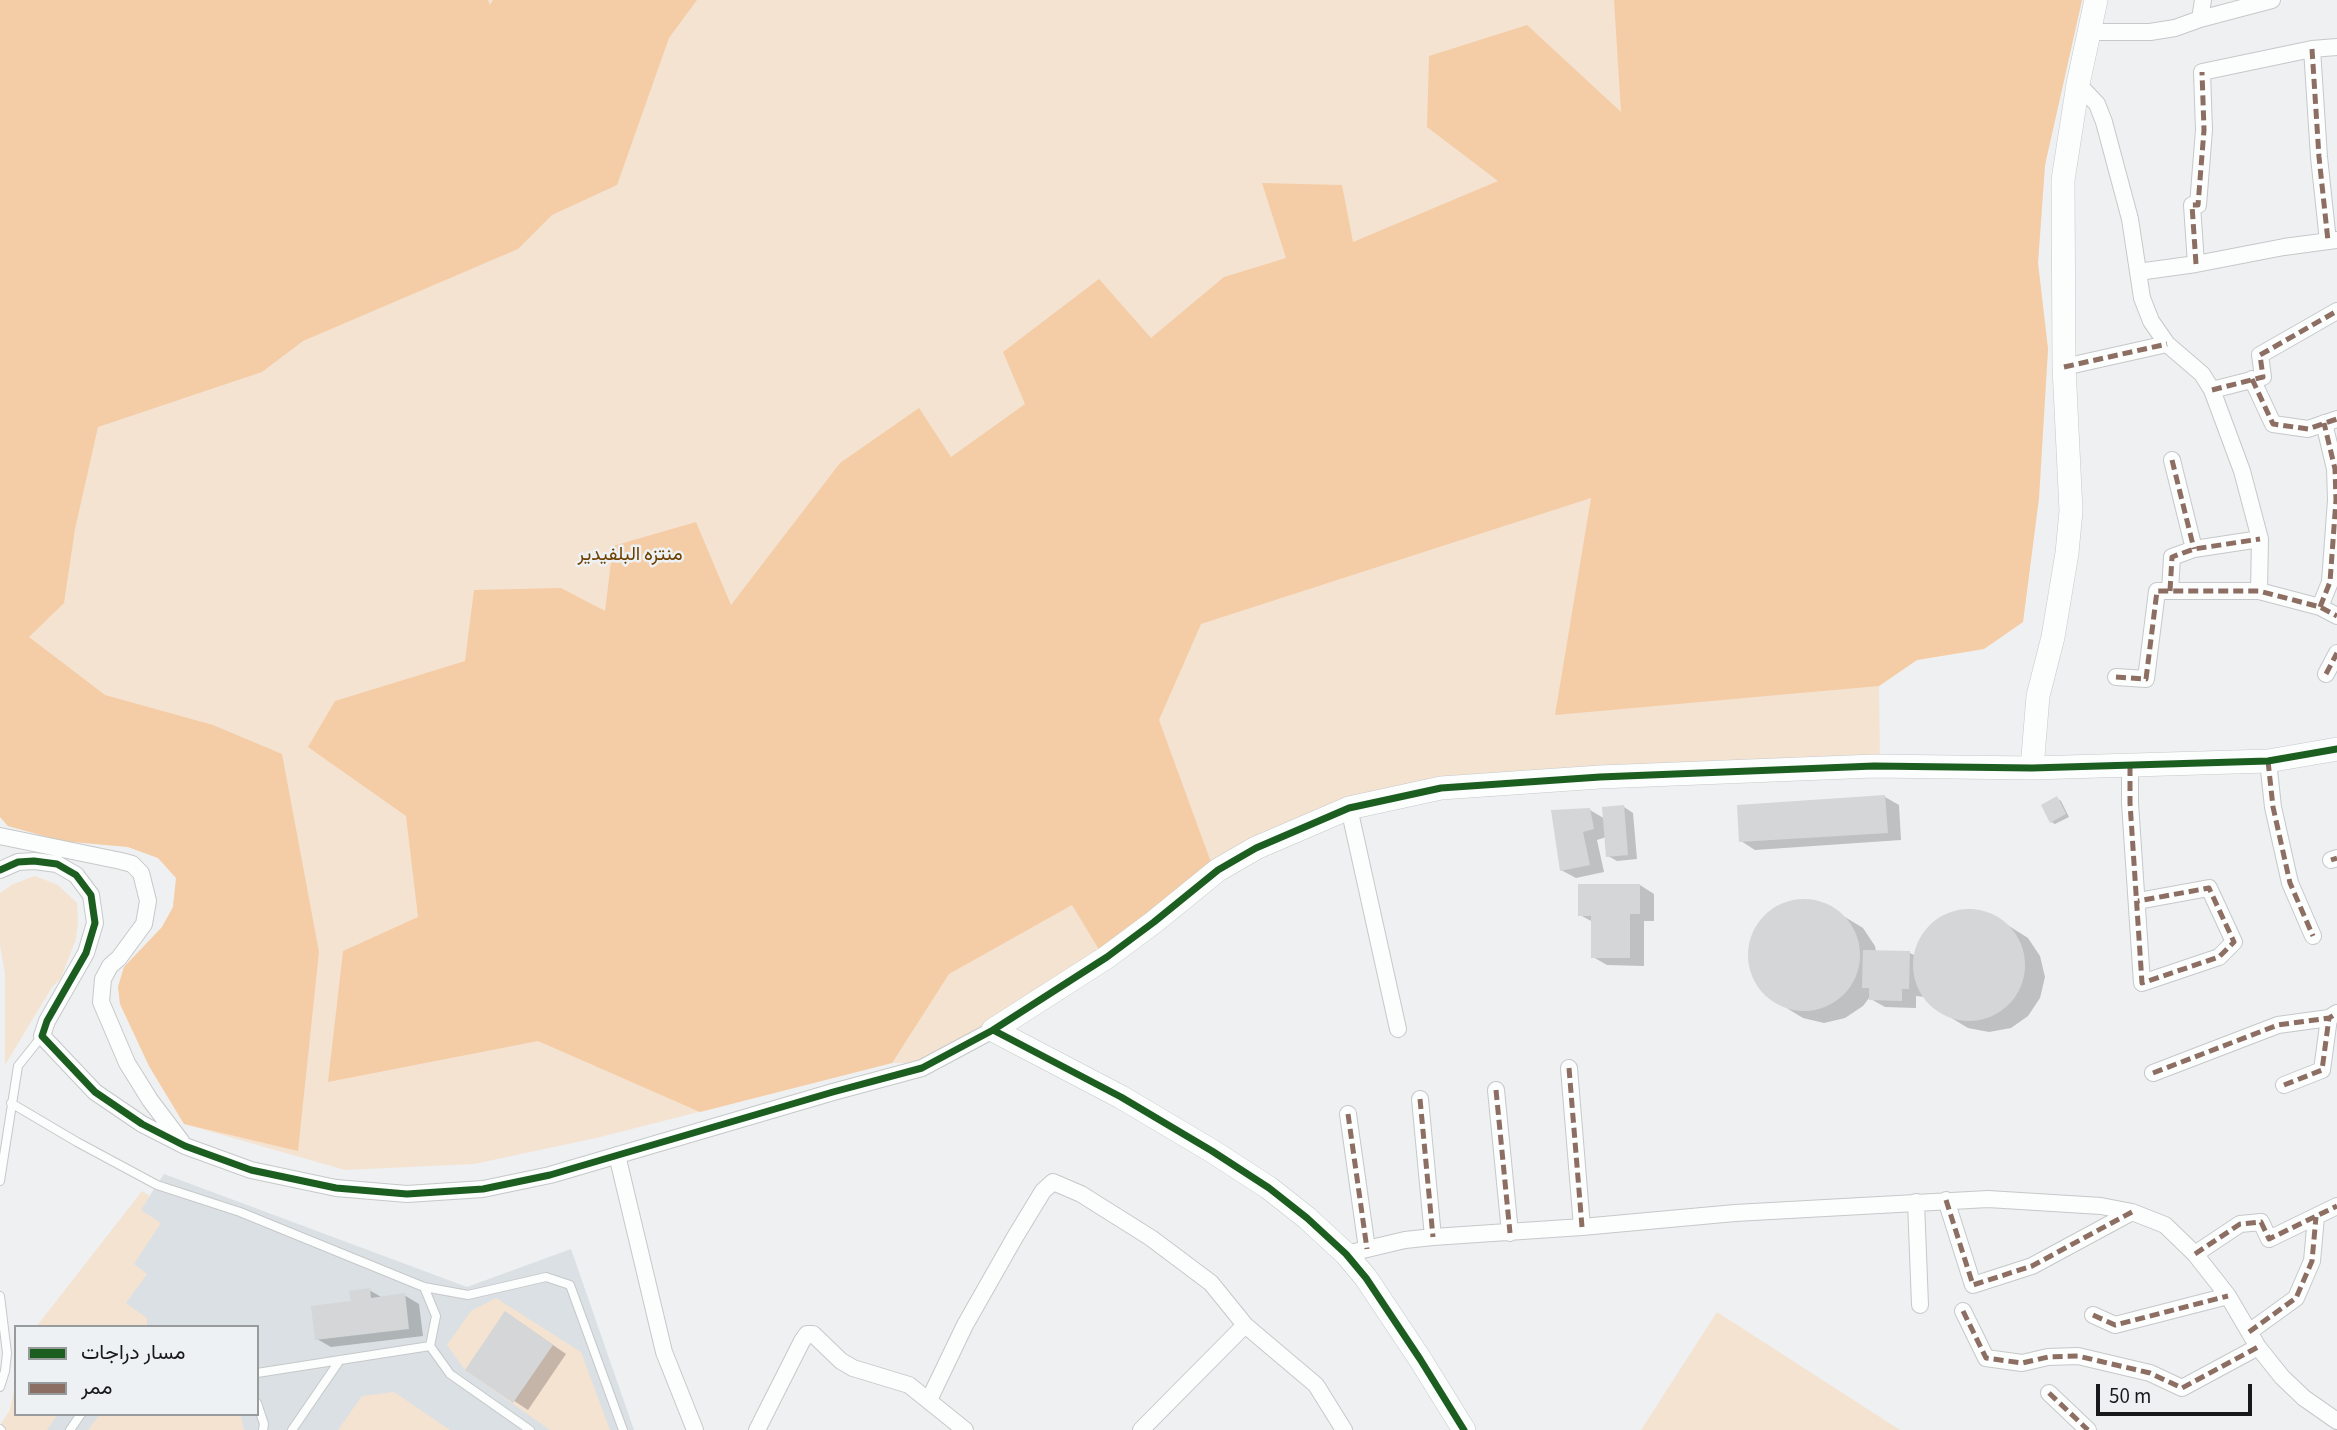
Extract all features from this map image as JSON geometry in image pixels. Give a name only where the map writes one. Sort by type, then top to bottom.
[{"type":"street","points":[[2032,768],[2038,696],[2058,613],[2069,532],[2069,461],[2064,367],[2063,180],[2078,84],[2096,0]]},
{"type":"street","points":[[2200,19],[2203,0]]},
{"type":"street","points":[[2090,32],[2150,32],[2175,28],[2272,0]]},
{"type":"street","points":[[2196,264],[2192,205],[2198,205],[2204,130],[2202,72],[2312,49],[2337,47]]},
{"type":"street","points":[[2138,272],[2332,240],[2319,157],[2312,49]]},
{"type":"street","points":[[2078,84],[2096,104],[2104,122],[2130,219],[2142,298],[2151,321],[2167,344],[2202,374],[2212,390],[2242,471],[2260,539],[2259,591]]},
{"type":"street","points":[[2212,390],[2263,377],[2260,355],[2337,311]]},
{"type":"street","points":[[2064,367],[2167,344]]},
{"type":"street","points":[[2252,379],[2273,424],[2308,429],[2330,421],[2335,469],[2335,543],[2330,582],[2320,607]]},
{"type":"street","points":[[2172,460],[2194,549]]},
{"type":"street","points":[[2170,592],[2172,557],[2194,549],[2260,539]]},
{"type":"street","points":[[2116,677],[2146,679],[2157,591],[2259,591],[2320,607],[2337,616]]},
{"type":"street","points":[[2326,674],[2337,653]]},
{"type":"street","points":[[0,870],[18,862],[57,864],[76,875],[91,895],[95,923],[86,953],[47,1021],[42,1036],[94,1092],[142,1124],[185,1146],[251,1170],[336,1188],[407,1194],[483,1189],[550,1175],[922,1068],[993,1030],[1131,939],[1218,870],[1256,848],[1349,808],[1441,788],[1600,777],[1874,766],[2032,768],[2268,761],[2337,749]]},
{"type":"street","points":[[2268,761],[2273,807],[2290,883],[2313,936]]},
{"type":"street","points":[[2130,766],[2142,983],[2219,957],[2234,942],[2209,888],[2138,901]]},
{"type":"street","points":[[1349,808],[1398,1029]]},
{"type":"street","points":[[0,836],[121,861],[132,864],[141,873],[148,901],[144,924],[110,966],[103,979],[101,1002],[127,1063],[150,1100],[185,1146]]},
{"type":"street","points":[[2153,1073],[2278,1025],[2333,1016],[2322,1070],[2284,1086]]},
{"type":"street","points":[[993,1030],[1121,1097],[1212,1151],[1269,1188],[1356,1251],[1433,1237],[1510,1233],[1735,1213],[1946,1200],[2061,1202],[2132,1212],[2165,1226],[2195,1254],[2228,1296],[2258,1347],[2290,1384],[2337,1421]]},
{"type":"street","points":[[1569,1068],[1582,1227]]},
{"type":"street","points":[[1496,1090],[1510,1233]]},
{"type":"street","points":[[1420,1099],[1433,1237]]},
{"type":"street","points":[[1348,1114],[1356,1251],[1366,1278],[1464,1430]]},
{"type":"street","points":[[617,1155],[664,1352],[695,1430]]},
{"type":"street","points":[[929,1400],[971,1314],[1042,1191],[1053,1182],[1081,1194],[1151,1238],[1212,1283],[1245,1325],[1316,1385],[1344,1430]]},
{"type":"street","points":[[1946,1200],[1973,1285],[2032,1266],[2132,1212]]},
{"type":"street","points":[[1916,1202],[1920,1306]]},
{"type":"street","points":[[2195,1254],[2240,1224],[2261,1222],[2269,1240],[2337,1206]]},
{"type":"street","points":[[2249,1332],[2296,1298],[2312,1261],[2316,1217]]},
{"type":"street","points":[[2093,1315],[2115,1325],[2228,1296]]},
{"type":"street","points":[[1963,1311],[1986,1358],[2022,1363],[2048,1357],[2078,1356],[2150,1373],[2182,1388],[2258,1347]]},
{"type":"street","points":[[1141,1430],[1245,1325]]},
{"type":"street","points":[[757,1430],[807,1335],[813,1334],[841,1361],[853,1368],[909,1385],[965,1430]]},
{"type":"street","points":[[2049,1392],[2088,1430]]},
{"type":"lane","points":[[0,1181],[18,1066],[42,1036]]},
{"type":"lane","points":[[11,1102],[77,1142],[157,1185],[240,1212],[425,1287],[468,1295],[546,1277],[570,1285],[623,1430]]},
{"type":"lane","points":[[425,1287],[436,1316],[430,1346],[450,1374],[530,1430]]},
{"type":"lane","points":[[0,1296],[7,1353],[0,1387]]},
{"type":"lane","points":[[259,1373],[430,1346]]},
{"type":"lane","points":[[292,1430],[340,1360]]},
{"type":"lane","points":[[259,1409],[264,1424],[263,1430]]},
{"type":"shaded area","points":[[164,1174],[467,1287],[571,1249],[634,1430],[12,1430],[22,1416],[259,1416],[259,1325],[65,1325]]},
{"type":"green space","name":"منتزه البلفيدير","points":[[0,0],[2082,0],[2045,165],[2038,263],[2048,349],[2039,498],[2023,622],[1984,649],[1917,660],[1879,686],[1880,759],[1442,783],[1265,841],[927,1063],[892,1063],[596,1138],[474,1164],[345,1170],[184,1124],[149,1066],[120,1004],[118,987],[124,967],[162,927],[173,907],[176,878],[158,858],[128,847],[62,841],[8,826],[0,817]]},
{"type":"green space","points":[[0,0],[488,0],[490,5],[493,0],[697,0],[669,38],[617,185],[552,215],[518,249],[303,341],[262,372],[98,427],[75,529],[64,603],[29,637],[105,695],[213,725],[282,754],[319,952],[298,1151],[184,1124],[149,1066],[120,1004],[118,987],[124,967],[162,927],[173,907],[176,878],[158,858],[128,847],[62,841],[8,826],[0,817]]},
{"type":"green space","points":[[1614,0],[2082,0],[2045,165],[2038,263],[2048,349],[2039,498],[2023,622],[1984,649],[1917,660],[1879,686],[1555,715],[1591,498],[1201,624],[1159,720],[1216,876],[1103,956],[1072,905],[949,974],[892,1063],[700,1112],[538,1041],[328,1082],[343,951],[418,917],[406,816],[308,747],[335,701],[465,661],[474,590],[561,588],[605,611],[613,546],[696,522],[731,605],[840,463],[919,408],[951,457],[1025,404],[1003,352],[1099,279],[1151,338],[1224,277],[1286,258],[1262,183],[1342,185],[1353,242],[1498,181],[1427,127],[1429,56],[1527,25],[1621,112]]},
{"type":"green space","points":[[35,876],[58,885],[77,903],[76,939],[61,978],[52,987],[5,1065],[5,974],[0,945],[0,893],[13,884]]},
{"type":"green space","points":[[142,1191],[150,1196],[141,1210],[161,1223],[134,1264],[147,1274],[126,1303],[147,1318],[147,1325],[38,1325]]},
{"type":"green space","points":[[496,1298],[581,1352],[610,1430],[550,1430],[465,1370],[447,1345],[471,1311]]},
{"type":"green space","points":[[1717,1312],[1900,1430],[1641,1430]]},
{"type":"green space","points":[[14,1390],[14,1416],[57,1416],[47,1430],[0,1430],[0,1425],[10,1410]]},
{"type":"green space","points":[[394,1392],[450,1430],[338,1430],[362,1396]]},
{"type":"green space","points":[[98,1416],[240,1416],[244,1430],[88,1430]]},
{"type":"building","points":[[1885,795],[1888,833],[1739,842],[1737,805]]},
{"type":"building","points":[[2057,796],[2066,814],[2050,823],[2041,805]]},
{"type":"building","points":[[1624,805],[1628,855],[1606,857],[1602,807]]},
{"type":"building","points":[[1590,808],[1594,829],[1583,832],[1590,865],[1560,871],[1551,810]]},
{"type":"building","points":[[1578,884],[1640,884],[1640,914],[1630,914],[1630,958],[1591,958],[1591,916],[1578,916]]},
{"type":"building","points":[[1804,899],[1825,903],[1844,915],[1856,934],[1860,955],[1856,976],[1844,995],[1825,1007],[1804,1011],[1783,1007],[1764,995],[1752,976],[1748,955],[1752,934],[1764,915],[1783,903]]},
{"type":"building","points":[[1969,909],[1990,913],[2009,925],[2021,944],[2025,965],[2021,986],[2009,1005],[1990,1017],[1969,1021],[1948,1017],[1929,1005],[1917,986],[1913,965],[1917,944],[1929,925],[1948,913]]},
{"type":"building","points":[[1863,950],[1910,951],[1909,989],[1902,989],[1902,1001],[1869,1000],[1869,988],[1862,988]]},
{"type":"building","points":[[370,1288],[371,1298],[405,1293],[409,1329],[315,1340],[311,1306],[351,1301],[349,1291]]},
{"type":"building","points":[[505,1311],[553,1345],[513,1403],[465,1370]]},
{"type":"marked path","points":[[2312,49],[2328,241]]},
{"type":"marked path","points":[[2196,264],[2192,205],[2198,205],[2204,130],[2202,72]]},
{"type":"marked path","points":[[2212,390],[2263,377],[2260,355],[2337,311]]},
{"type":"marked path","points":[[2064,367],[2167,344]]},
{"type":"marked path","points":[[2252,379],[2273,424],[2308,429],[2337,419]]},
{"type":"marked path","points":[[2320,607],[2330,582],[2336,500],[2335,469],[2324,423]]},
{"type":"marked path","points":[[2172,460],[2194,549]]},
{"type":"marked path","points":[[2170,591],[2172,557],[2194,549],[2260,539]]},
{"type":"marked path","points":[[2116,677],[2146,679],[2157,591],[2259,591],[2320,607],[2337,616]]},
{"type":"marked path","points":[[2326,674],[2337,653]]},
{"type":"marked path","points":[[2268,761],[2273,807],[2290,883],[2313,936]]},
{"type":"marked path","points":[[2130,766],[2142,983],[2219,957],[2234,942],[2209,888],[2138,901]]},
{"type":"marked path","points":[[2331,860],[2337,858]]},
{"type":"marked path","points":[[2153,1073],[2278,1025],[2329,1018],[2337,1013]]},
{"type":"marked path","points":[[2284,1085],[2322,1070],[2329,1018]]},
{"type":"marked path","points":[[1569,1068],[1582,1227]]},
{"type":"marked path","points":[[1496,1090],[1510,1233]]},
{"type":"marked path","points":[[1420,1099],[1433,1237]]},
{"type":"marked path","points":[[1348,1114],[1367,1249]]},
{"type":"marked path","points":[[1946,1200],[1973,1285],[2032,1266],[2132,1212]]},
{"type":"marked path","points":[[2195,1254],[2240,1224],[2261,1222],[2269,1239],[2337,1206]]},
{"type":"marked path","points":[[2249,1332],[2296,1298],[2312,1261],[2316,1217]]},
{"type":"marked path","points":[[2093,1315],[2115,1325],[2228,1296]]},
{"type":"marked path","points":[[1963,1311],[1986,1358],[2022,1363],[2048,1357],[2078,1356],[2150,1373],[2182,1388],[2258,1347]]},
{"type":"marked path","points":[[2049,1393],[2088,1430]]},
{"type":"cycle path","points":[[1464,1430],[1366,1278],[1346,1254],[1307,1218],[1269,1188],[1212,1151],[1121,1097],[993,1030],[1107,957],[1218,870],[1256,848],[1349,808],[1441,788],[1600,777],[1874,766],[2032,768],[2268,761],[2337,749]]},
{"type":"cycle path","points":[[0,870],[18,862],[57,864],[76,875],[91,895],[95,923],[86,953],[47,1021],[42,1036],[95,1092],[142,1124],[185,1146],[251,1170],[336,1188],[407,1194],[483,1189],[550,1175],[922,1068],[993,1030]]}]
